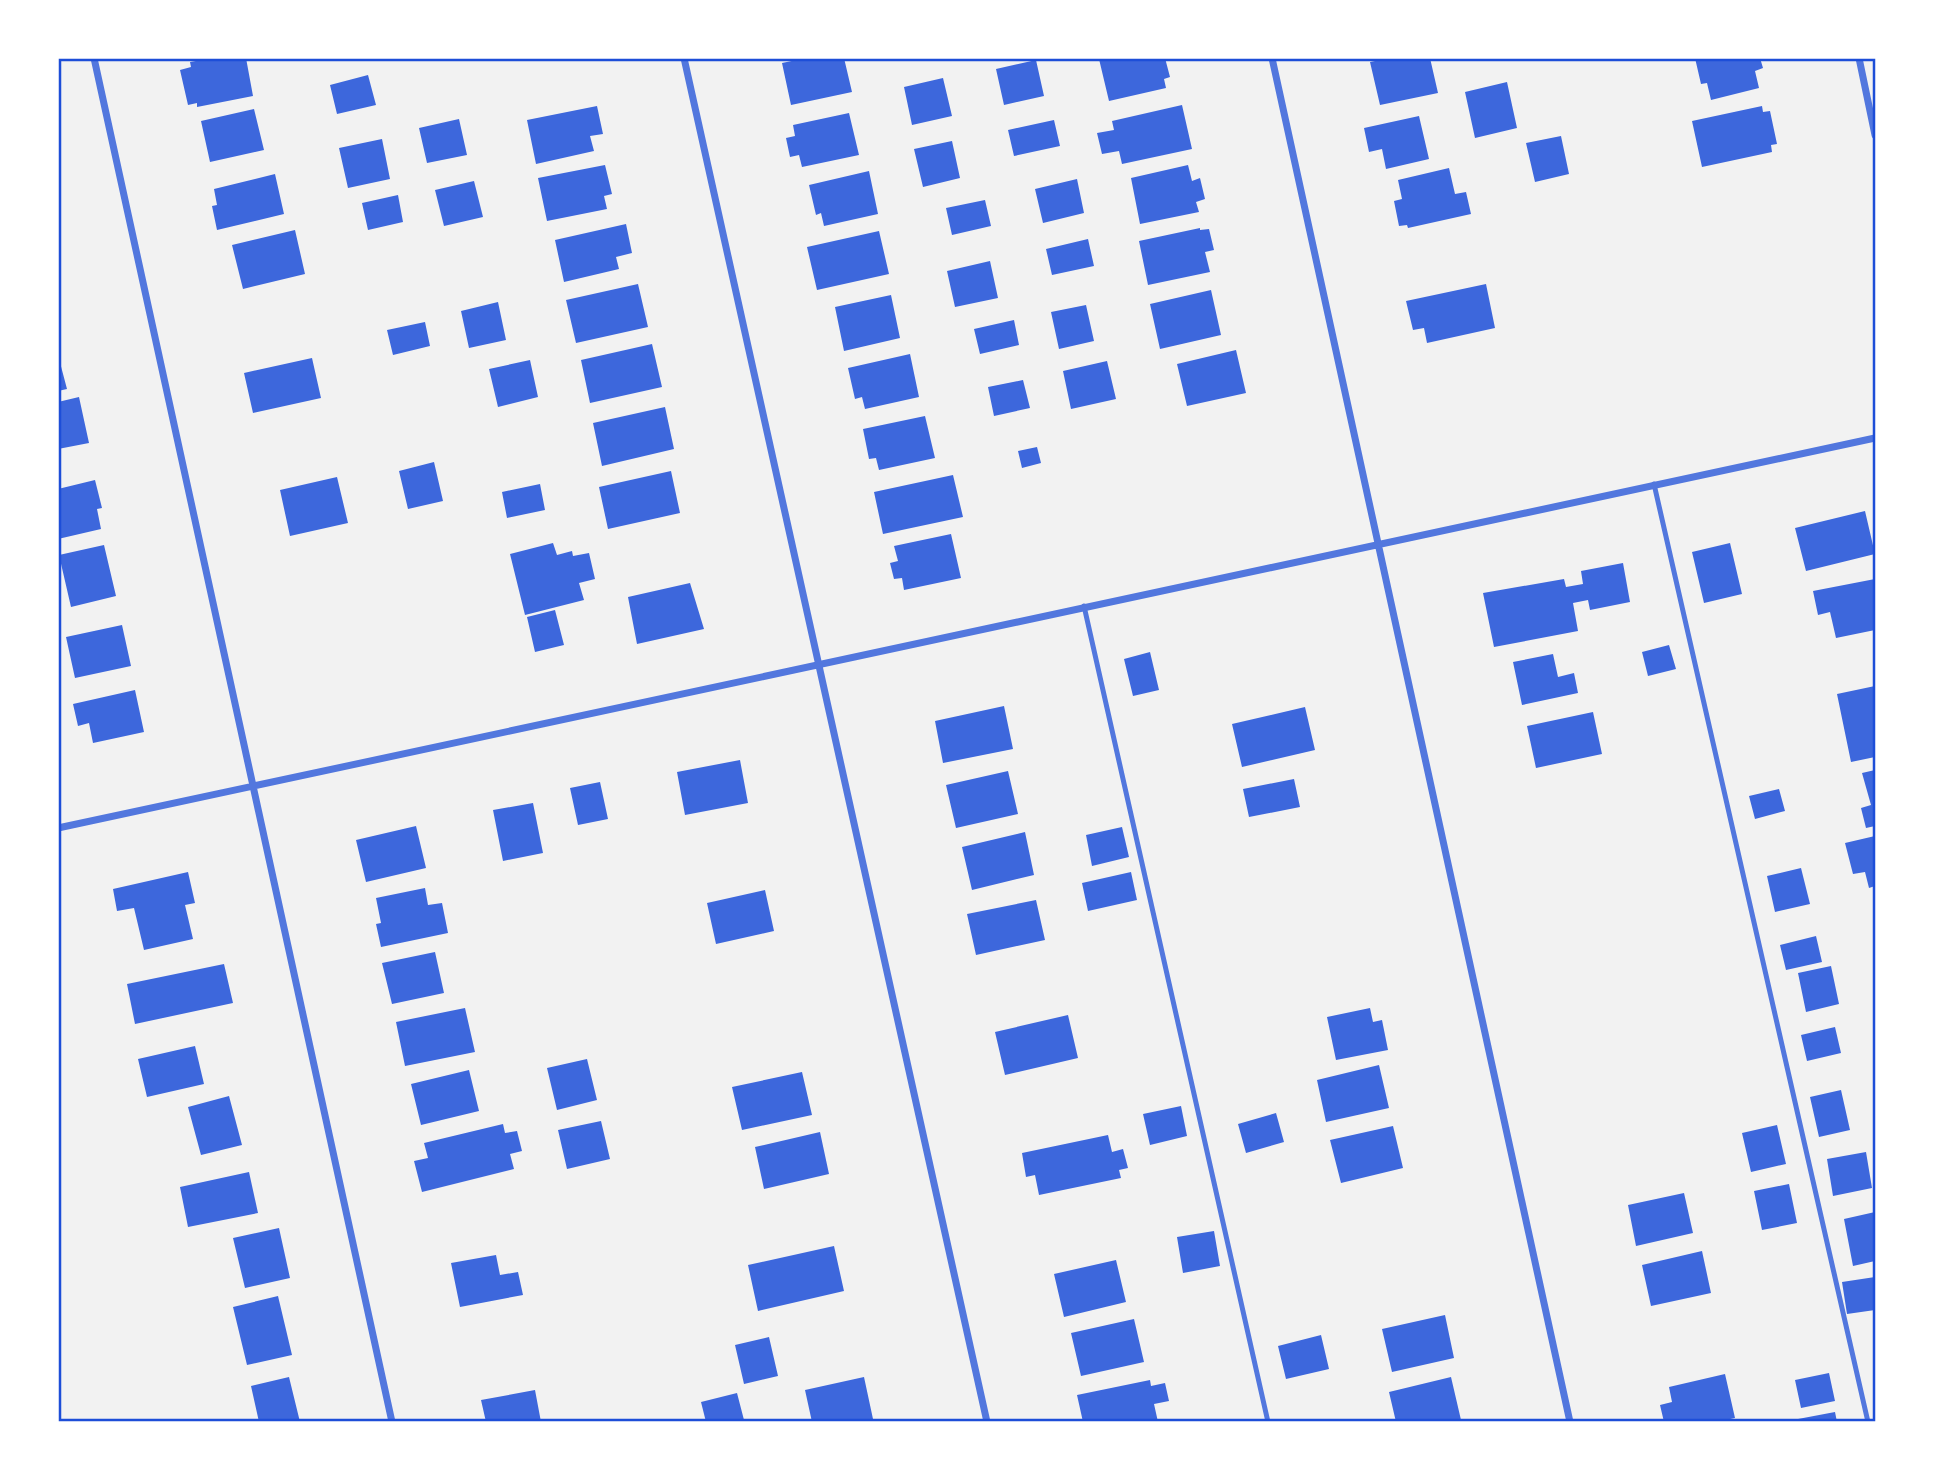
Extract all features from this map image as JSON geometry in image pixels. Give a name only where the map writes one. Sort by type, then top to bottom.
[{"type":"street","points":[[94,58],[392,1422]]},
{"type":"street","points":[[684,58],[987,1422]]},
{"type":"street","points":[[1272,58],[1570,1422]]},
{"type":"street","points":[[1858,58],[1875,135]]},
{"type":"street","points":[[58,828],[1378,542],[1875,438]]},
{"type":"lane","points":[[1654,484],[1868,1422]]},
{"type":"lane","points":[[1084,606],[1268,1422]]},
{"type":"building","points":[[213,58],[246,58],[253,96],[197,107],[197,103],[188,105],[180,70],[191,67],[190,62]]},
{"type":"building","points":[[806,58],[844,58],[852,92],[791,105],[782,63]]},
{"type":"building","points":[[1165,58],[1170,77],[1164,79],[1166,88],[1109,101],[1099,59]]},
{"type":"building","points":[[1390,58],[1430,58],[1438,93],[1380,105],[1370,62]]},
{"type":"building","points":[[1695,58],[1760,58],[1763,68],[1755,71],[1759,88],[1711,100],[1707,83],[1701,84]]},
{"type":"building","points":[[1036,60],[1044,96],[1004,105],[996,69]]},
{"type":"building","points":[[368,75],[376,105],[337,114],[330,85]]},
{"type":"building","points":[[943,78],[952,116],[912,125],[904,87]]},
{"type":"building","points":[[1507,82],[1517,128],[1475,138],[1465,92]]},
{"type":"building","points":[[1182,105],[1192,149],[1122,164],[1119,151],[1102,154],[1097,133],[1114,130],[1112,121]]},
{"type":"building","points":[[597,106],[603,134],[590,136],[594,151],[536,164],[527,120]]},
{"type":"building","points":[[1762,106],[1763,112],[1770,111],[1777,144],[1771,145],[1772,152],[1702,167],[1692,121]]},
{"type":"building","points":[[254,109],[264,150],[210,162],[201,121]]},
{"type":"building","points":[[849,113],[859,155],[802,167],[799,155],[790,157],[786,138],[795,136],[793,125]]},
{"type":"building","points":[[1419,116],[1429,159],[1386,169],[1382,149],[1369,152],[1364,128]]},
{"type":"building","points":[[459,119],[467,155],[427,163],[419,128]]},
{"type":"building","points":[[1054,120],[1060,146],[1014,156],[1008,130]]},
{"type":"building","points":[[1561,136],[1569,174],[1535,182],[1526,143]]},
{"type":"building","points":[[382,139],[390,179],[348,188],[339,148]]},
{"type":"building","points":[[952,141],[960,178],[923,187],[914,149]]},
{"type":"building","points":[[605,165],[612,194],[604,196],[607,209],[547,221],[538,178]]},
{"type":"building","points":[[1188,165],[1192,181],[1200,178],[1205,199],[1196,202],[1199,212],[1140,224],[1131,178]]},
{"type":"building","points":[[1449,168],[1455,194],[1466,192],[1471,214],[1408,228],[1407,225],[1399,226],[1394,201],[1402,199],[1398,180]]},
{"type":"building","points":[[869,171],[878,214],[824,226],[821,213],[816,215],[809,185]]},
{"type":"building","points":[[275,174],[284,214],[217,230],[212,206],[217,205],[214,189]]},
{"type":"building","points":[[1077,179],[1084,213],[1043,223],[1035,189]]},
{"type":"building","points":[[474,181],[483,217],[444,226],[435,190]]},
{"type":"building","points":[[398,195],[403,222],[368,230],[362,203]]},
{"type":"building","points":[[985,200],[991,226],[952,235],[946,208]]},
{"type":"building","points":[[626,224],[632,253],[616,257],[619,269],[564,282],[555,240]]},
{"type":"building","points":[[1200,228],[1209,229],[1214,250],[1205,252],[1210,272],[1148,285],[1139,241]]},
{"type":"building","points":[[295,230],[305,274],[243,289],[232,245]]},
{"type":"building","points":[[879,231],[889,274],[817,290],[807,247]]},
{"type":"building","points":[[1088,239],[1094,266],[1052,275],[1046,249]]},
{"type":"building","points":[[990,261],[998,298],[955,307],[947,271]]},
{"type":"building","points":[[638,284],[648,327],[576,343],[566,300]]},
{"type":"building","points":[[1486,284],[1495,328],[1427,343],[1424,328],[1413,330],[1406,301]]},
{"type":"building","points":[[1211,290],[1221,335],[1160,349],[1150,304]]},
{"type":"building","points":[[891,295],[900,338],[844,351],[835,307]]},
{"type":"building","points":[[498,302],[506,340],[469,348],[461,311]]},
{"type":"building","points":[[1086,305],[1094,341],[1059,349],[1051,312]]},
{"type":"building","points":[[1014,320],[1019,345],[980,354],[974,329]]},
{"type":"building","points":[[425,322],[430,346],[393,355],[387,330]]},
{"type":"building","points":[[652,344],[662,387],[590,403],[581,360]]},
{"type":"building","points":[[1236,350],[1246,393],[1187,406],[1177,364]]},
{"type":"building","points":[[910,354],[919,397],[865,409],[862,397],[855,399],[848,368]]},
{"type":"building","points":[[58,355],[67,389],[58,391]]},
{"type":"building","points":[[312,358],[321,398],[253,413],[244,373]]},
{"type":"building","points":[[530,360],[538,397],[498,407],[489,369]]},
{"type":"building","points":[[1107,361],[1116,399],[1071,409],[1063,371]]},
{"type":"building","points":[[1023,380],[1030,408],[994,416],[988,387]]},
{"type":"building","points":[[79,397],[89,443],[58,449],[58,402]]},
{"type":"building","points":[[665,407],[674,449],[602,466],[593,423]]},
{"type":"building","points":[[925,416],[935,458],[879,470],[876,458],[869,459],[863,429]]},
{"type":"building","points":[[1037,447],[1041,463],[1022,468],[1018,451]]},
{"type":"building","points":[[434,462],[443,501],[408,509],[399,471]]},
{"type":"building","points":[[671,471],[680,513],[608,529],[599,487]]},
{"type":"building","points":[[953,475],[963,517],[883,534],[874,492]]},
{"type":"building","points":[[337,477],[348,523],[290,536],[280,490]]},
{"type":"building","points":[[95,480],[102,508],[97,509],[101,529],[58,539],[58,489]]},
{"type":"building","points":[[540,484],[545,510],[507,518],[502,492]]},
{"type":"building","points":[[1865,511],[1875,554],[1806,571],[1795,528]]},
{"type":"building","points":[[951,534],[961,578],[904,590],[902,578],[894,579],[890,563],[898,561],[894,546]]},
{"type":"building","points":[[553,543],[557,555],[572,551],[573,556],[589,553],[595,579],[579,583],[584,600],[525,615],[510,554]]},
{"type":"building","points":[[1730,543],[1742,594],[1704,603],[1692,552]]},
{"type":"building","points":[[104,545],[116,596],[71,607],[59,555]]},
{"type":"building","points":[[1623,563],[1630,602],[1590,610],[1588,600],[1573,603],[1578,631],[1494,647],[1483,593],[1564,579],[1566,587],[1583,584],[1581,571]]},
{"type":"building","points":[[1875,579],[1875,630],[1836,638],[1830,612],[1818,615],[1813,591]]},
{"type":"building","points":[[690,583],[704,629],[637,644],[628,597]]},
{"type":"building","points":[[555,610],[564,645],[535,652],[527,617]]},
{"type":"building","points":[[122,625],[131,666],[75,678],[66,637]]},
{"type":"building","points":[[1669,645],[1676,669],[1648,676],[1642,652]]},
{"type":"building","points":[[1150,652],[1159,690],[1133,696],[1124,659]]},
{"type":"building","points":[[1553,654],[1558,677],[1574,673],[1578,693],[1522,705],[1513,662]]},
{"type":"building","points":[[1875,686],[1875,757],[1851,762],[1837,694]]},
{"type":"building","points":[[135,690],[144,732],[93,743],[89,723],[78,726],[73,704]]},
{"type":"building","points":[[1004,706],[1013,749],[943,763],[935,721]]},
{"type":"building","points":[[1305,707],[1315,750],[1242,767],[1232,724]]},
{"type":"building","points":[[1593,712],[1602,754],[1536,768],[1527,726]]},
{"type":"building","points":[[740,760],[748,803],[685,815],[677,772]]},
{"type":"building","points":[[1875,770],[1875,826],[1866,828],[1861,808],[1871,805],[1862,773]]},
{"type":"building","points":[[1008,771],[1018,814],[956,828],[946,785]]},
{"type":"building","points":[[1294,779],[1300,807],[1249,817],[1243,789]]},
{"type":"building","points":[[600,782],[608,819],[578,825],[570,788]]},
{"type":"building","points":[[1779,789],[1785,811],[1755,819],[1749,796]]},
{"type":"building","points":[[533,803],[543,853],[503,861],[493,810]]},
{"type":"building","points":[[416,826],[426,868],[366,882],[356,840]]},
{"type":"building","points":[[1122,827],[1129,857],[1092,866],[1086,835]]},
{"type":"building","points":[[1025,832],[1034,875],[972,890],[962,847]]},
{"type":"building","points":[[1875,836],[1875,886],[1869,888],[1865,872],[1853,874],[1845,843]]},
{"type":"building","points":[[1801,868],[1810,904],[1775,912],[1767,876]]},
{"type":"building","points":[[188,872],[195,903],[185,905],[193,939],[144,950],[134,908],[117,911],[113,889]]},
{"type":"building","points":[[1131,872],[1137,900],[1088,911],[1082,883]]},
{"type":"building","points":[[425,888],[428,905],[442,903],[448,933],[381,947],[376,924],[381,923],[376,898]]},
{"type":"building","points":[[765,890],[774,931],[716,944],[707,903]]},
{"type":"building","points":[[1036,900],[1045,940],[976,955],[967,914]]},
{"type":"building","points":[[1816,936],[1822,962],[1786,970],[1780,945]]},
{"type":"building","points":[[435,952],[444,993],[392,1004],[382,963]]},
{"type":"building","points":[[224,964],[233,1003],[135,1024],[127,984]]},
{"type":"building","points":[[1831,966],[1839,1004],[1806,1012],[1798,973]]},
{"type":"building","points":[[465,1008],[475,1052],[405,1066],[396,1022]]},
{"type":"building","points":[[1370,1008],[1373,1022],[1382,1020],[1388,1050],[1336,1060],[1327,1017]]},
{"type":"building","points":[[1068,1015],[1078,1058],[1005,1075],[995,1032]]},
{"type":"building","points":[[1835,1027],[1841,1053],[1807,1061],[1801,1035]]},
{"type":"building","points":[[195,1046],[204,1084],[147,1097],[138,1059]]},
{"type":"building","points":[[587,1059],[597,1100],[557,1110],[547,1068]]},
{"type":"building","points":[[1379,1065],[1389,1108],[1326,1122],[1317,1080]]},
{"type":"building","points":[[469,1070],[479,1111],[421,1125],[411,1084]]},
{"type":"building","points":[[802,1072],[812,1115],[742,1130],[732,1087]]},
{"type":"building","points":[[1841,1090],[1850,1130],[1819,1137],[1810,1097]]},
{"type":"building","points":[[229,1096],[242,1145],[201,1155],[188,1107]]},
{"type":"building","points":[[1181,1106],[1187,1136],[1150,1145],[1143,1114]]},
{"type":"building","points":[[1276,1113],[1284,1142],[1246,1153],[1238,1124]]},
{"type":"building","points":[[601,1121],[610,1159],[567,1169],[558,1130]]},
{"type":"building","points":[[503,1124],[505,1133],[517,1131],[522,1151],[510,1154],[514,1169],[422,1192],[414,1161],[428,1158],[424,1143]]},
{"type":"building","points":[[1777,1125],[1786,1164],[1751,1172],[1742,1133]]},
{"type":"building","points":[[1393,1126],[1403,1168],[1341,1183],[1330,1140]]},
{"type":"building","points":[[820,1132],[829,1174],[764,1189],[755,1147]]},
{"type":"building","points":[[1108,1135],[1112,1152],[1123,1149],[1128,1168],[1119,1170],[1121,1178],[1039,1195],[1035,1175],[1026,1177],[1022,1153]]},
{"type":"building","points":[[1866,1152],[1872,1188],[1833,1196],[1827,1159]]},
{"type":"building","points":[[249,1172],[258,1213],[188,1227],[180,1187]]},
{"type":"building","points":[[1789,1184],[1797,1223],[1762,1230],[1754,1191]]},
{"type":"building","points":[[1684,1193],[1693,1233],[1636,1246],[1628,1205]]},
{"type":"building","points":[[1875,1212],[1875,1261],[1853,1266],[1844,1219]]},
{"type":"building","points":[[279,1228],[290,1278],[245,1288],[233,1238]]},
{"type":"building","points":[[1214,1231],[1220,1266],[1183,1273],[1177,1237]]},
{"type":"building","points":[[834,1246],[844,1291],[758,1311],[748,1265]]},
{"type":"building","points":[[1702,1251],[1711,1293],[1651,1306],[1642,1265]]},
{"type":"building","points":[[496,1255],[500,1275],[518,1272],[523,1295],[460,1307],[451,1263]]},
{"type":"building","points":[[1116,1260],[1126,1302],[1064,1317],[1054,1274]]},
{"type":"building","points":[[1875,1277],[1875,1310],[1847,1314],[1842,1282]]},
{"type":"building","points":[[278,1296],[292,1355],[247,1365],[233,1307]]},
{"type":"building","points":[[1445,1315],[1454,1358],[1392,1372],[1382,1329]]},
{"type":"building","points":[[1134,1319],[1144,1362],[1081,1376],[1071,1333]]},
{"type":"building","points":[[1321,1335],[1329,1369],[1286,1379],[1278,1346]]},
{"type":"building","points":[[769,1337],[778,1376],[744,1384],[735,1345]]},
{"type":"building","points":[[1829,1373],[1835,1401],[1801,1408],[1795,1380]]},
{"type":"building","points":[[1725,1374],[1735,1418],[1716,1422],[1664,1422],[1660,1405],[1672,1402],[1669,1387]]},
{"type":"building","points":[[289,1377],[300,1422],[259,1422],[251,1386]]},
{"type":"building","points":[[864,1377],[873,1419],[856,1422],[812,1422],[805,1390]]},
{"type":"building","points":[[1451,1377],[1461,1420],[1396,1422],[1389,1392]]},
{"type":"building","points":[[1150,1380],[1151,1386],[1165,1383],[1169,1401],[1154,1404],[1158,1422],[1083,1422],[1077,1395]]},
{"type":"building","points":[[535,1390],[541,1422],[486,1422],[481,1400]]},
{"type":"building","points":[[737,1393],[744,1420],[706,1422],[701,1402]]},
{"type":"building","points":[[1835,1412],[1837,1422],[1798,1422],[1798,1419]]}]
